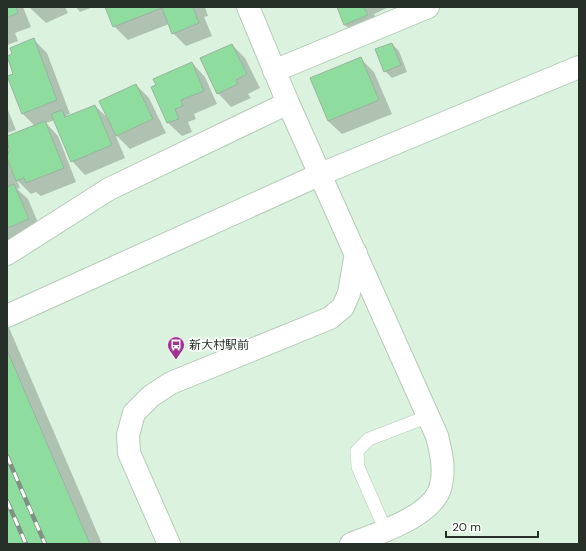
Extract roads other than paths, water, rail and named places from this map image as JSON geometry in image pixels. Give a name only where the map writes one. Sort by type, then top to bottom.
[{"type":"street","points":[[248,7],[288,103],[438,436],[443,461],[441,486],[431,503],[416,516],[352,544]]},
{"type":"street","points":[[274,71],[422,8]]},
{"type":"street","points":[[7,316],[321,174],[579,67]]},
{"type":"street","points":[[7,254],[109,189],[288,103]]},
{"type":"street","points":[[169,544],[129,453],[128,435],[134,413],[151,396],[171,383],[330,318],[343,307],[349,293],[356,253]]},
{"type":"lane","points":[[385,529],[358,468],[357,451],[369,439],[429,416]]},
{"type":"railway","points":[[7,456],[45,544]]},
{"type":"railway","points":[[7,501],[26,544]]},
{"type":"place","name":"新大村駅前","points":[[176,360]]}]
